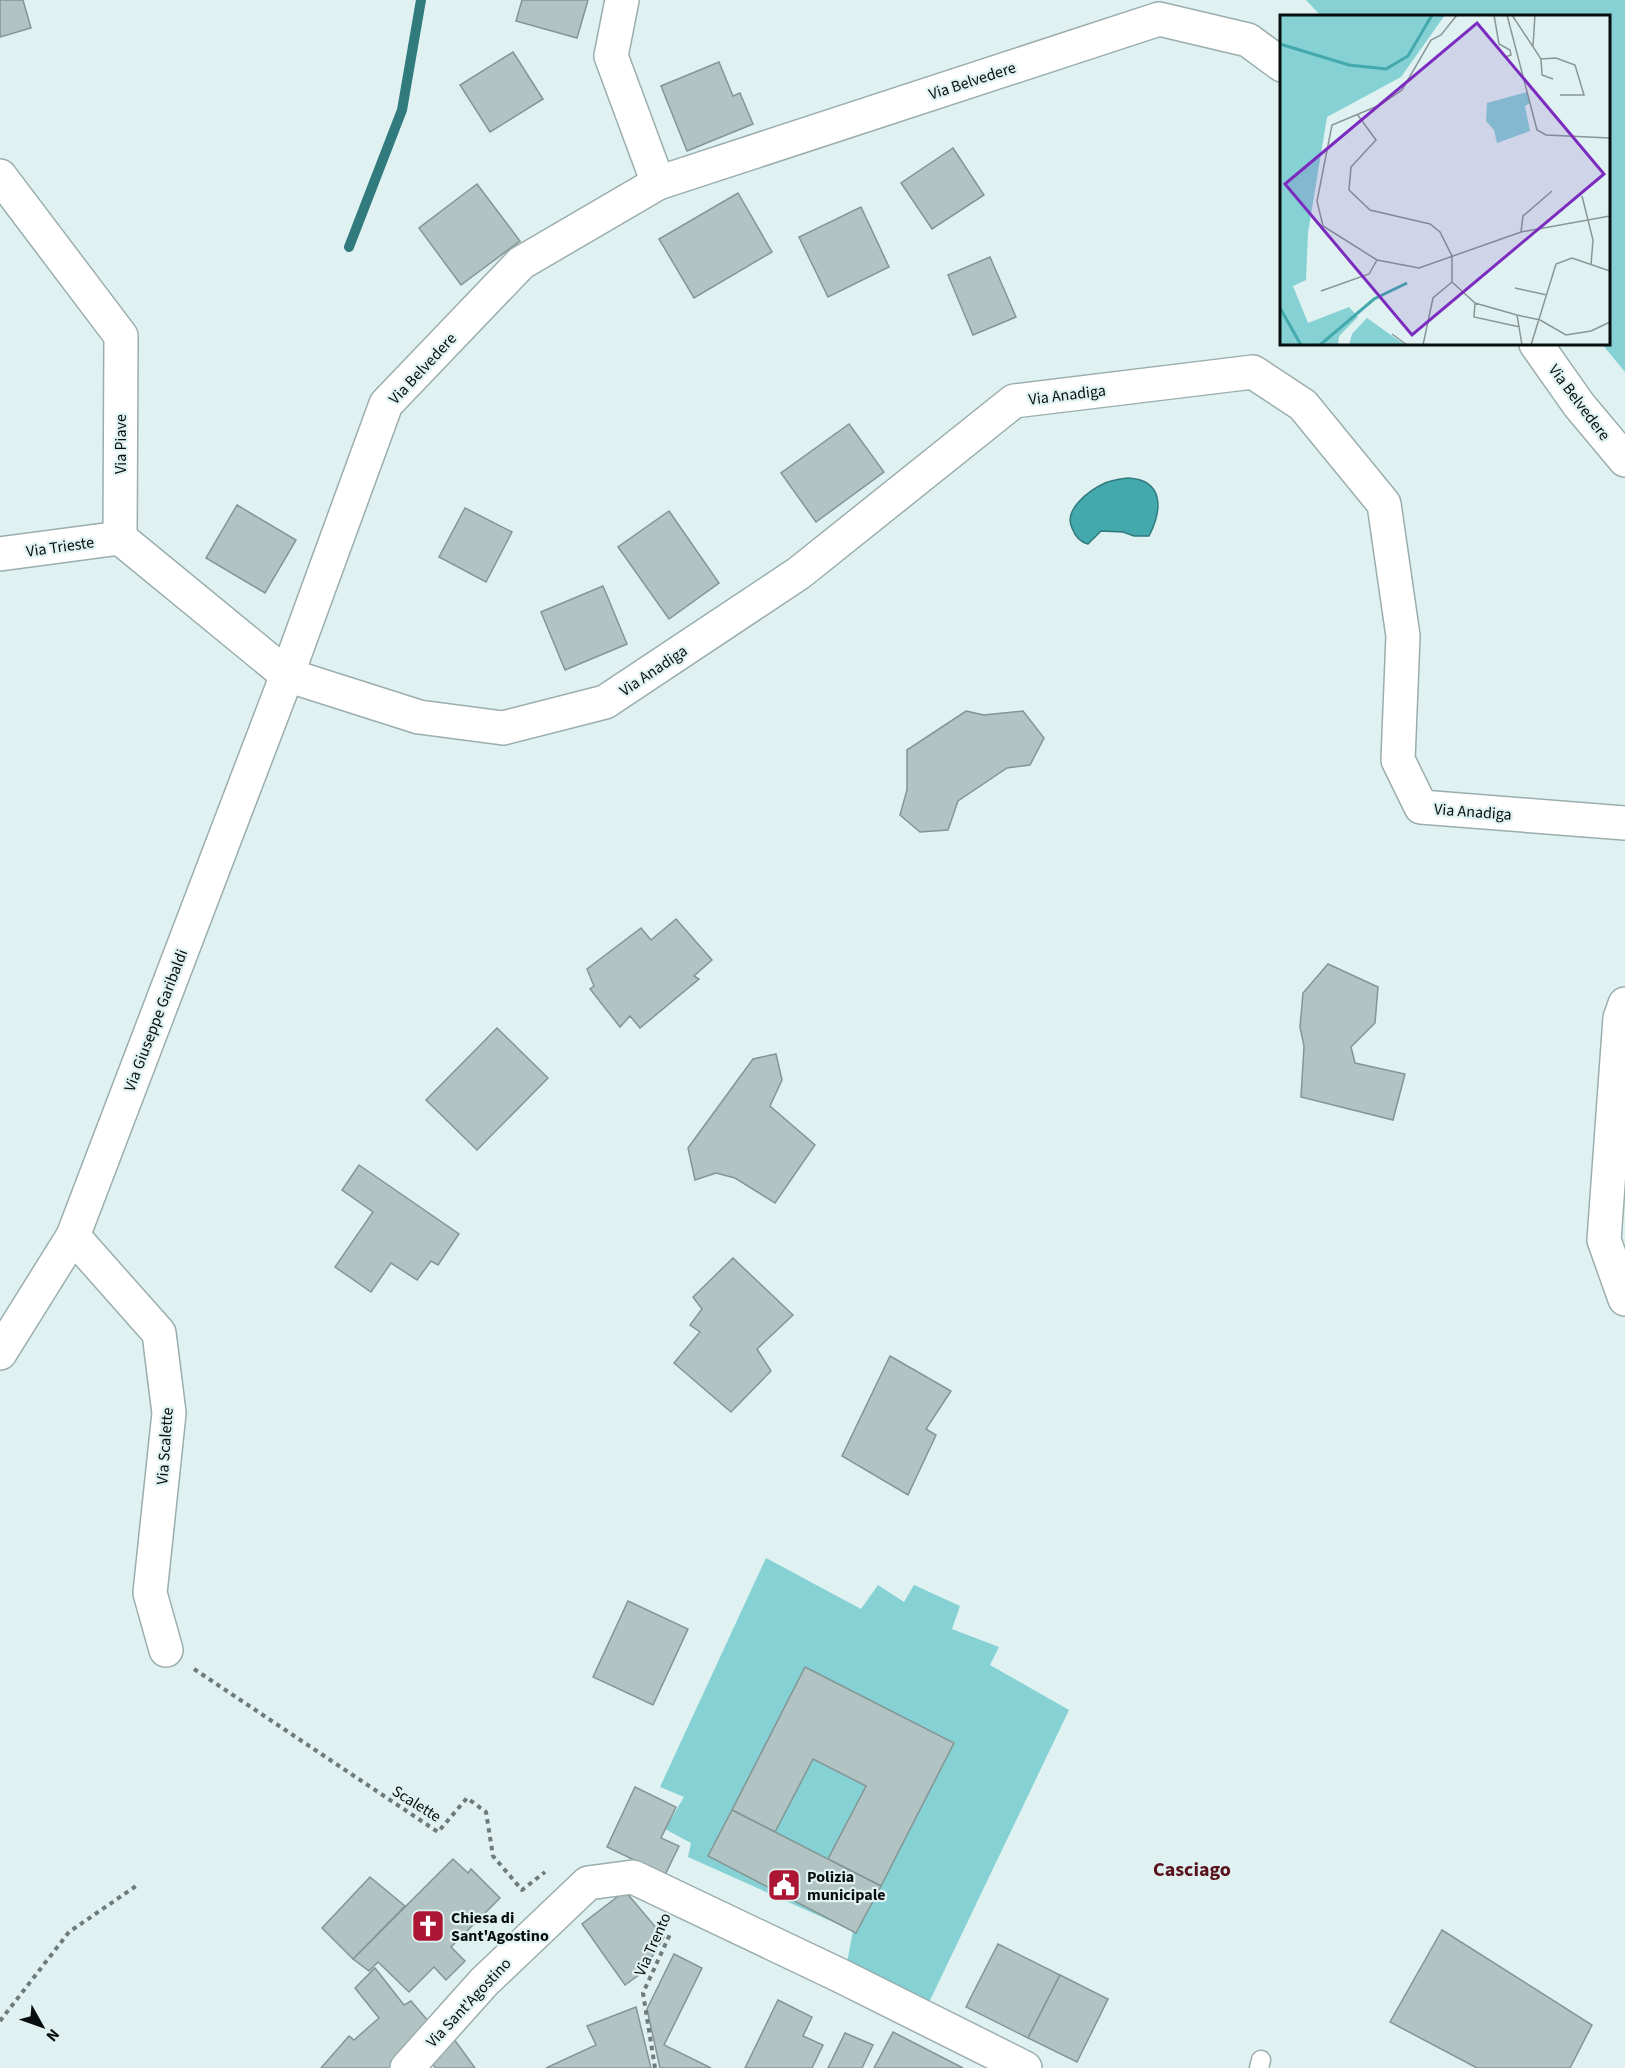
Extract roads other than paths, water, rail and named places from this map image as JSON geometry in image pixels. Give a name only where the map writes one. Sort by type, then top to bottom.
[{"type":"street","points":[[622,0],[611,56],[658,183]]},
{"type":"street","name":"Via Belvedere","points":[[287,675],[386,404],[521,263],[658,183],[1159,19],[1248,40],[1280,64]]},
{"type":"street","name":"Via Piave","points":[[0,176],[121,336],[120,538]]},
{"type":"street","name":"Via Belvedere","points":[[1537,345],[1579,405],[1625,460]]},
{"type":"street","name":"Via Anadiga","points":[[287,675],[419,717],[503,728],[605,702],[799,573],[1014,401],[1253,372],[1303,405],[1384,504],[1403,636],[1398,760],[1420,807],[1625,823]]},
{"type":"street","points":[[120,538],[287,675]]},
{"type":"street","name":"Via Trieste","points":[[0,554],[120,538]]},
{"type":"street","name":"Via Giuseppe Garibaldi","points":[[0,1353],[73,1236],[287,675]]},
{"type":"street","points":[[1625,1004],[1620,1018],[1604,1240],[1625,1299]]},
{"type":"street","name":"Via Scalette","points":[[73,1236],[159,1333],[170,1413],[150,1593],[166,1650]]},
{"type":"street","name":"Via Sant'Agostino","points":[[407,2068],[484,1982],[588,1883],[633,1877],[839,1975],[1025,2068]]},
{"type":"waterway","points":[[349,247],[402,110],[421,0]]},
{"type":"place","name":"Polizia municipale","points":[[784,1885]]},
{"type":"place","name":"Chiesa di Sant'Agostino","points":[[428,1926]]},
{"type":"district","name":"Casciago","points":[[1192,1869]]}]
